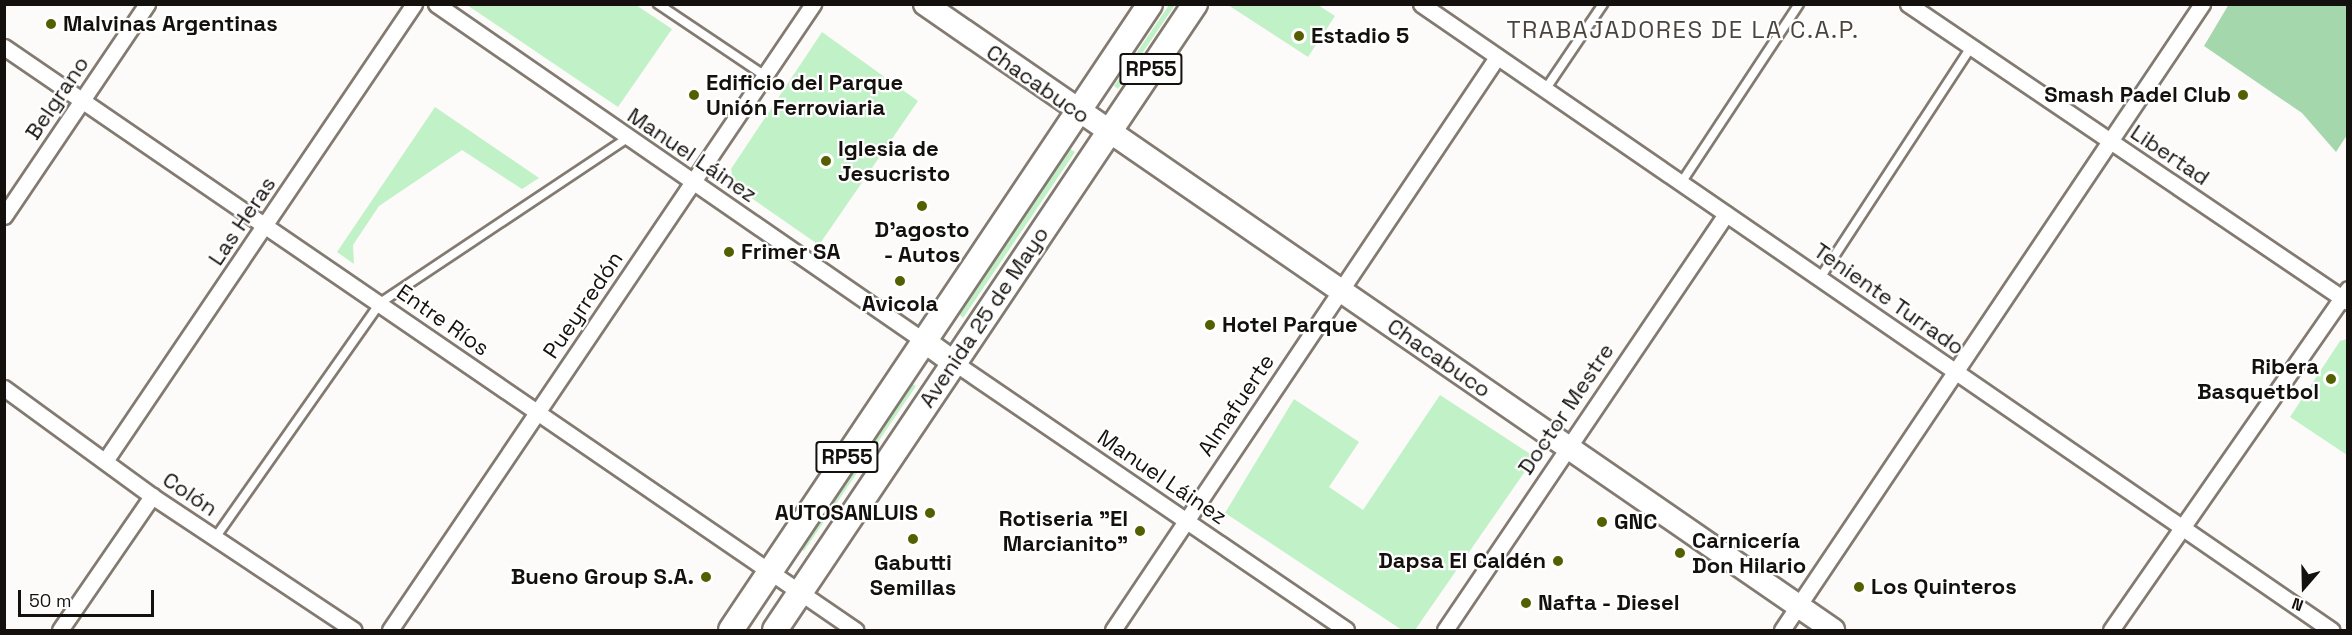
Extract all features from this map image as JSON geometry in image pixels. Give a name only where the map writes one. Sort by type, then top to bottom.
[{"type":"main road","name":"Chacabuco","points":[[925,4],[1107,133],[1340,290],[1833,630]]},
{"type":"main road","name":"Avenida 25 de Mayo","points":[[731,630],[1150,4]]},
{"type":"main road","name":"Avenida 25 de Mayo","points":[[775,630],[952,362],[1195,4]]},
{"type":"main road","points":[[924,341],[952,362]]},
{"type":"street","name":"Belgrano","points":[[4,216],[147,4]]},
{"type":"street","name":"Las Heras","points":[[105,461],[414,4]]},
{"type":"street","name":"Manuel Láinez","points":[[436,4],[924,341]]},
{"type":"street","name":"Pueyrredón","points":[[390,630],[813,4]]},
{"type":"street","name":"Teniente Turrado","points":[[1421,4],[2331,630]]},
{"type":"street","name":"Libertad","points":[[1908,4],[2345,296]]},
{"type":"street","points":[[1782,630],[2202,4]]},
{"type":"street","name":"Entre Ríos","points":[[4,47],[855,630]]},
{"type":"street","name":"Almafuerte","points":[[1113,630],[1497,57]]},
{"type":"street","name":"Doctor Mestre","points":[[1445,630],[1726,214]]},
{"type":"street","points":[[2111,630],[2345,296]]},
{"type":"street","name":"Manuel Láinez","points":[[952,362],[1346,630]]},
{"type":"street","name":"Colón","points":[[4,388],[152,496],[354,630]]},
{"type":"street","points":[[60,630],[152,496]]},
{"type":"lane","points":[[658,4],[765,76]]},
{"type":"lane","points":[[1545,90],[1603,4]]},
{"type":"lane","points":[[1681,183],[1799,4]]},
{"type":"lane","points":[[1820,279],[1971,47]]},
{"type":"lane","points":[[215,538],[380,303],[627,138]]},
{"type":"green space","points":[[2229,4],[2347,5],[2347,135],[2336,152],[2302,113],[2204,46]]},
{"type":"green space","points":[[467,5],[636,5],[672,29],[618,107]]},
{"type":"green space","points":[[1169,5],[1175,5],[1118,89],[1114,86]]},
{"type":"green space","name":"Estadio 5","points":[[1228,5],[1318,5],[1335,16],[1308,57]]},
{"type":"green space","points":[[822,32],[918,101],[819,245],[734,186],[731,169]]},
{"type":"green space","points":[[435,107],[539,178],[522,189],[462,150],[379,206],[353,245],[354,264],[337,252]]},
{"type":"green space","points":[[1070,149],[1075,152],[963,318],[959,314]]},
{"type":"green space","name":"Ribera Basquetbol","points":[[2348,339],[2347,455],[2290,417],[2340,341]]},
{"type":"green space","points":[[911,383],[916,386],[804,551],[800,548]]},
{"type":"green space","points":[[1440,395],[1535,457],[1415,630],[1402,630],[1225,513],[1294,399],[1359,442],[1329,487],[1363,510]]},
{"type":"place","name":"Malvinas Argentinas","points":[[51,24]]},
{"type":"place","name":"Estadio 5","points":[[1299,36]]},
{"type":"place","name":"Edificio del Parque Unión Ferroviaria","points":[[694,95]]},
{"type":"place","name":"Smash Padel Club","points":[[2243,95]]},
{"type":"place","name":"Iglesia de Jesucristo","points":[[826,161]]},
{"type":"place","name":"D'agosto - Autos","points":[[922,206]]},
{"type":"place","name":"Frimer SA","points":[[729,252]]},
{"type":"place","name":"Avicola","points":[[900,281]]},
{"type":"place","name":"Hotel Parque","points":[[1210,325]]},
{"type":"place","name":"Ribera Basquetbol","points":[[2331,379]]},
{"type":"place","name":"AUTOSANLUIS","points":[[930,513]]},
{"type":"place","name":"GNC","points":[[1602,522]]},
{"type":"place","name":"Rotiseria \"El Marcianito\"","points":[[1140,531]]},
{"type":"place","name":"Gabutti Semillas","points":[[913,539]]},
{"type":"place","name":"Carnicería Don Hilario","points":[[1680,553]]},
{"type":"place","name":"Dapsa El Caldén","points":[[1558,561]]},
{"type":"place","name":"Bueno Group S.A.","points":[[706,577]]},
{"type":"place","name":"Los Quinteros","points":[[1859,587]]},
{"type":"place","name":"Nafta - Diesel","points":[[1526,603]]},
{"type":"district","name":"TRABAJADORES DE LA C.A.P.","points":[[1683,30]]}]
